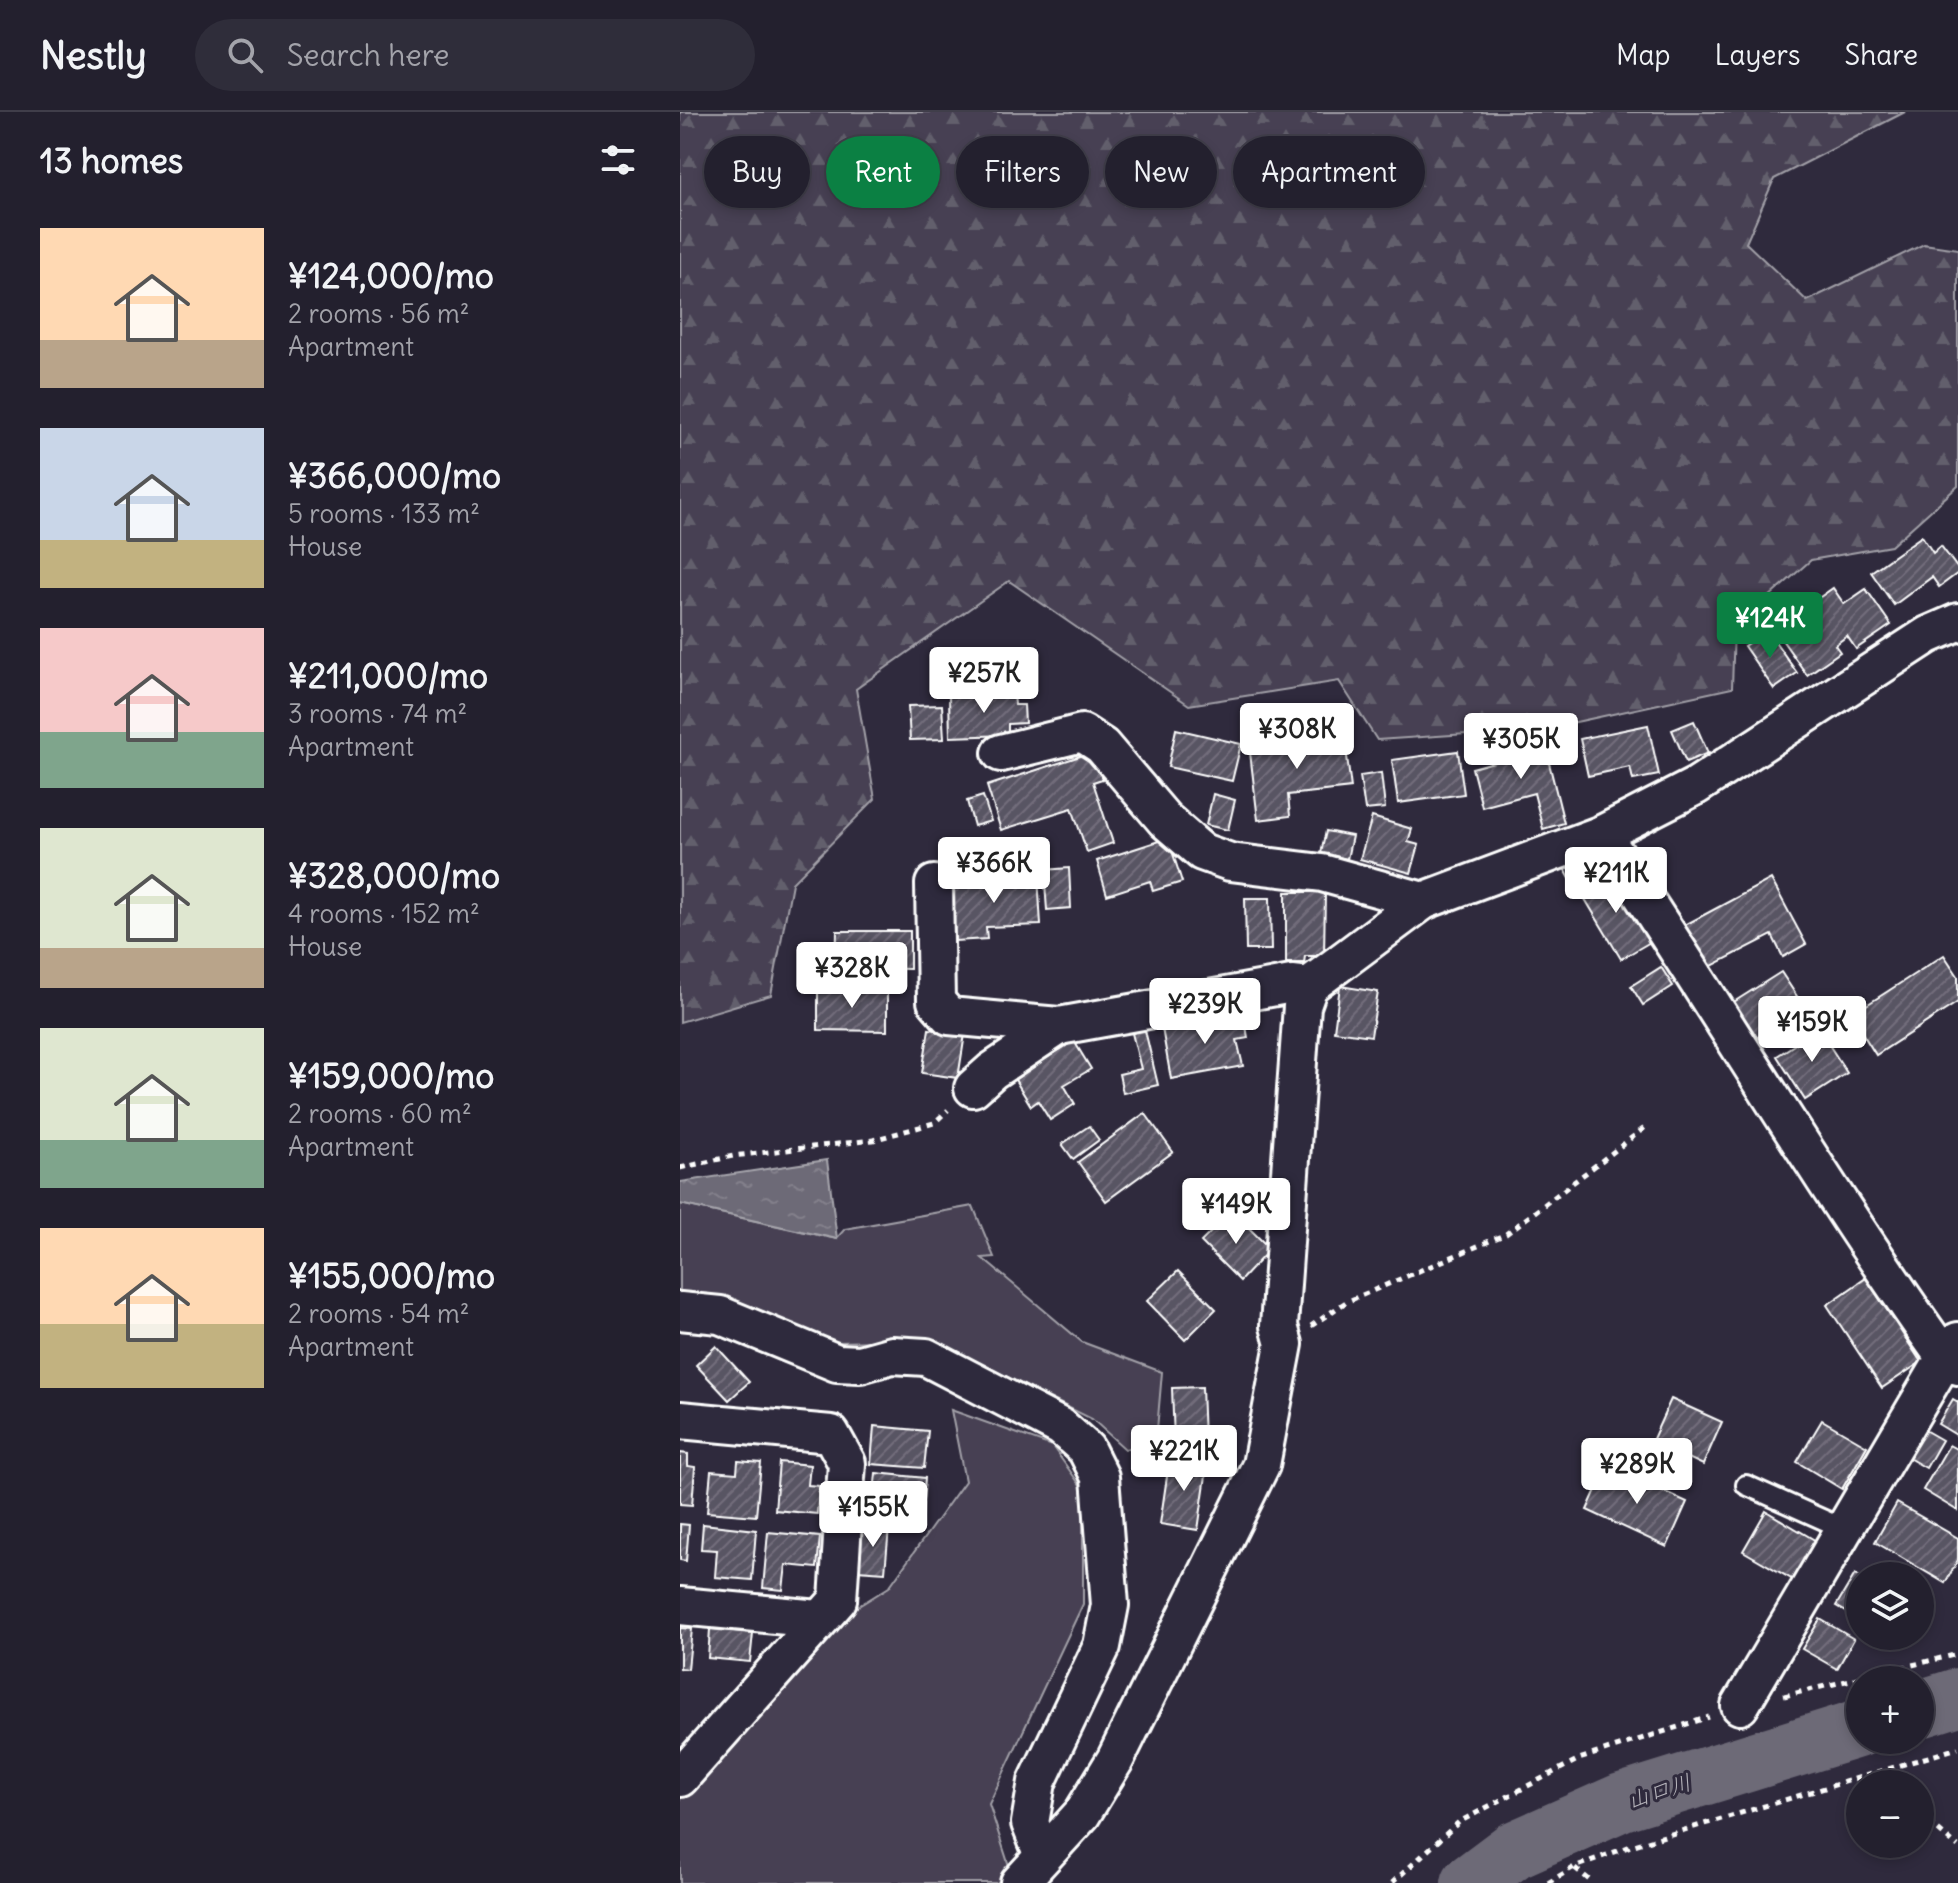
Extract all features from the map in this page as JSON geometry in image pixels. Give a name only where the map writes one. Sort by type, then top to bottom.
[{"type":"street","points":[[1019,1883],[1082,1814],[1115,1760],[1261,1465],[1284,1344],[1279,1326],[1302,1006],[1309,986],[1423,901],[1602,834],[1696,786],[1928,635],[1958,622]]},
{"type":"street","points":[[1001,753],[1082,733],[1102,746],[1165,820],[1202,852],[1230,862],[1322,873],[1423,901]]},
{"type":"street","points":[[1602,834],[1886,1275],[1954,1355],[1844,1529],[1740,1706]]},
{"type":"street","points":[[934,884],[936,1001],[949,1016],[1059,1026],[1292,984],[1309,986]]},
{"type":"street","points":[[973,1088],[992,1071],[1059,1026]]},
{"type":"street","points":[[680,1311],[720,1315],[837,1363],[860,1364],[892,1355],[926,1357],[1061,1427],[1086,1449],[1100,1477],[1110,1605],[1102,1646],[1037,1782],[1030,1823],[1043,1856]]},
{"type":"street","points":[[680,1420],[831,1434],[847,1463],[838,1600],[680,1778]]},
{"type":"street","points":[[680,1606],[819,1619]]},
{"type":"lane","points":[[1746,1485],[1844,1529]]},
{"type":"path","points":[[680,1168],[733,1156],[873,1140],[934,1123],[973,1088]]},
{"type":"path","points":[[1284,1344],[1346,1302],[1506,1234],[1647,1126]]},
{"type":"path","points":[[1392,1883],[1459,1822],[1579,1759],[1740,1706],[1958,1654]]},
{"type":"path","points":[[1885,1770],[1958,1748]]},
{"type":"path","points":[[1548,1883],[1574,1867],[1631,1846],[1846,1782]]},
{"type":"path","points":[[1934,1827],[1958,1847]]},
{"type":"path","points":[[1574,1867],[1593,1883]]},
{"type":"green space","points":[[680,112],[1905,112],[1774,179],[1746,243],[1807,301],[1924,244],[1958,249],[1958,486],[1891,546],[1811,560],[1734,628],[1732,688],[1544,729],[1377,740],[1339,681],[1189,705],[1009,581],[856,689],[875,799],[792,883],[771,995],[680,1022]]},
{"type":"green space","points":[[680,1204],[836,1239],[845,1229],[973,1206],[994,1257],[982,1258],[1082,1342],[1162,1372],[1156,1441],[1125,1449],[1092,1419],[933,1340],[835,1342],[740,1306],[680,1299]]},
{"type":"green space","points":[[951,1410],[1052,1446],[1083,1489],[1083,1604],[989,1804],[1010,1869],[997,1883],[680,1883],[680,1791],[849,1612],[889,1587],[965,1481]]},
{"type":"water","points":[[827,1160],[837,1239],[680,1204],[680,1182]]},
{"type":"building","points":[[1922,536],[1933,553],[1941,546],[1958,573],[1939,587],[1932,577],[1894,605],[1871,572]]},
{"type":"building","points":[[1833,588],[1844,604],[1866,589],[1891,625],[1856,649],[1847,636],[1835,645],[1840,652],[1807,675],[1780,637],[1801,623],[1796,614]]},
{"type":"building","points":[[1767,630],[1797,673],[1774,689],[1744,646]]},
{"type":"building","points":[[1014,693],[1015,705],[1024,705],[1025,723],[1008,724],[1008,735],[950,737],[949,696]]},
{"type":"building","points":[[942,705],[944,739],[910,740],[908,706]]},
{"type":"building","points":[[1694,721],[1708,753],[1686,762],[1672,730]]},
{"type":"building","points":[[1648,725],[1659,775],[1633,780],[1630,767],[1588,776],[1580,739]]},
{"type":"building","points":[[1176,729],[1241,744],[1232,781],[1168,767]]},
{"type":"building","points":[[1344,733],[1351,788],[1288,795],[1290,816],[1258,820],[1249,744]]},
{"type":"building","points":[[1543,739],[1564,823],[1543,829],[1534,793],[1482,807],[1472,768],[1505,759],[1502,749]]},
{"type":"building","points":[[1458,751],[1464,794],[1398,803],[1392,760]]},
{"type":"building","points":[[1093,752],[1102,779],[1093,782],[1113,843],[1087,852],[1072,808],[1001,830],[987,786]]},
{"type":"building","points":[[1381,773],[1385,808],[1365,810],[1360,776]]},
{"type":"building","points":[[1213,794],[1235,800],[1228,830],[1206,825]]},
{"type":"building","points":[[983,796],[991,821],[974,826],[967,801]]},
{"type":"building","points":[[1372,817],[1412,829],[1408,842],[1419,845],[1411,873],[1360,859]]},
{"type":"building","points":[[1326,831],[1352,836],[1347,859],[1321,853]]},
{"type":"building","points":[[1168,838],[1182,882],[1153,891],[1150,881],[1107,895],[1097,861]]},
{"type":"building","points":[[1584,854],[1596,874],[1574,886],[1563,866]]},
{"type":"building","points":[[1069,868],[1071,908],[1047,910],[1044,870]]},
{"type":"building","points":[[1611,870],[1652,941],[1621,959],[1579,889]]},
{"type":"building","points":[[1038,876],[1041,925],[986,927],[987,939],[955,941],[951,881]]},
{"type":"building","points":[[1771,879],[1806,944],[1783,957],[1772,935],[1708,968],[1685,925]]},
{"type":"building","points":[[1286,892],[1325,892],[1324,956],[1305,956],[1304,963],[1286,963]]},
{"type":"building","points":[[1245,898],[1270,898],[1271,950],[1246,950]]},
{"type":"building","points":[[837,931],[910,931],[910,969],[836,968]]},
{"type":"building","points":[[1944,955],[1958,976],[1958,1002],[1876,1055],[1851,1015]]},
{"type":"building","points":[[1661,967],[1673,986],[1643,1005],[1631,986]]},
{"type":"building","points":[[1781,972],[1804,1007],[1752,1041],[1729,1005]]},
{"type":"building","points":[[1340,986],[1378,992],[1371,1036],[1334,1031]]},
{"type":"building","points":[[818,988],[887,989],[887,1031],[818,1030]]},
{"type":"building","points":[[1244,1013],[1248,1038],[1237,1040],[1243,1066],[1171,1079],[1162,1028]]},
{"type":"building","points":[[1144,1026],[1158,1085],[1123,1093],[1119,1074],[1141,1069],[1131,1029]]},
{"type":"building","points":[[929,1029],[965,1034],[958,1078],[922,1073]]},
{"type":"building","points":[[1819,1029],[1847,1073],[1805,1100],[1777,1056]]},
{"type":"building","points":[[1074,1041],[1091,1069],[1064,1085],[1075,1104],[1050,1120],[1038,1101],[1031,1106],[1014,1078]]},
{"type":"building","points":[[1145,1113],[1173,1152],[1106,1201],[1078,1162]]},
{"type":"building","points":[[1089,1126],[1099,1140],[1073,1159],[1062,1144]]},
{"type":"building","points":[[1232,1211],[1270,1249],[1240,1281],[1201,1242]]},
{"type":"building","points":[[1178,1271],[1216,1309],[1185,1340],[1147,1301]]},
{"type":"building","points":[[1866,1278],[1921,1362],[1882,1388],[1827,1305]]},
{"type":"building","points":[[716,1346],[749,1382],[729,1400],[696,1365]]},
{"type":"building","points":[[1202,1387],[1204,1439],[1174,1440],[1172,1388]]},
{"type":"building","points":[[1671,1399],[1722,1422],[1703,1465],[1652,1441]]},
{"type":"building","points":[[1953,1399],[1958,1402],[1958,1436],[1938,1424]]},
{"type":"building","points":[[1822,1420],[1867,1446],[1842,1489],[1797,1462]]},
{"type":"building","points":[[874,1426],[928,1431],[924,1468],[871,1464]]},
{"type":"building","points":[[1921,1428],[1942,1440],[1926,1468],[1905,1456]]},
{"type":"building","points":[[1949,1445],[1958,1450],[1958,1511],[1923,1490]]},
{"type":"building","points":[[680,1453],[688,1454],[688,1466],[695,1467],[692,1505],[680,1504]]},
{"type":"building","points":[[1170,1456],[1208,1462],[1198,1530],[1160,1524]]},
{"type":"building","points":[[738,1461],[761,1463],[756,1516],[707,1512],[711,1471],[737,1473]]},
{"type":"building","points":[[779,1462],[810,1465],[808,1485],[819,1486],[817,1514],[775,1510]]},
{"type":"building","points":[[1607,1465],[1687,1502],[1667,1547],[1587,1510]]},
{"type":"building","points":[[876,1473],[925,1478],[922,1518],[872,1514]]},
{"type":"building","points":[[1897,1503],[1958,1538],[1958,1560],[1945,1583],[1934,1577],[1934,1562],[1909,1562],[1875,1542]]},
{"type":"building","points":[[1766,1511],[1818,1542],[1795,1581],[1743,1551]]},
{"type":"building","points":[[680,1524],[689,1525],[686,1561],[680,1560]]},
{"type":"building","points":[[703,1524],[756,1530],[752,1580],[715,1577],[717,1550],[701,1549]]},
{"type":"building","points":[[861,1525],[889,1528],[885,1572],[857,1570]]},
{"type":"building","points":[[768,1532],[820,1537],[817,1568],[786,1565],[783,1590],[763,1588]]},
{"type":"building","points":[[1846,1589],[1846,1612],[1836,1606]]},
{"type":"building","points":[[1820,1619],[1846,1634],[1848,1650],[1837,1669],[1802,1649]]},
{"type":"building","points":[[680,1628],[692,1629],[688,1669],[680,1668]]},
{"type":"building","points":[[710,1629],[753,1633],[750,1662],[708,1658]]},
{"type":"waterway","name":"山口川","points":[[1934,1705],[1958,1697]]},
{"type":"waterway","name":"山口川","points":[[1470,1883],[1514,1850],[1622,1802],[1846,1732]]}]
